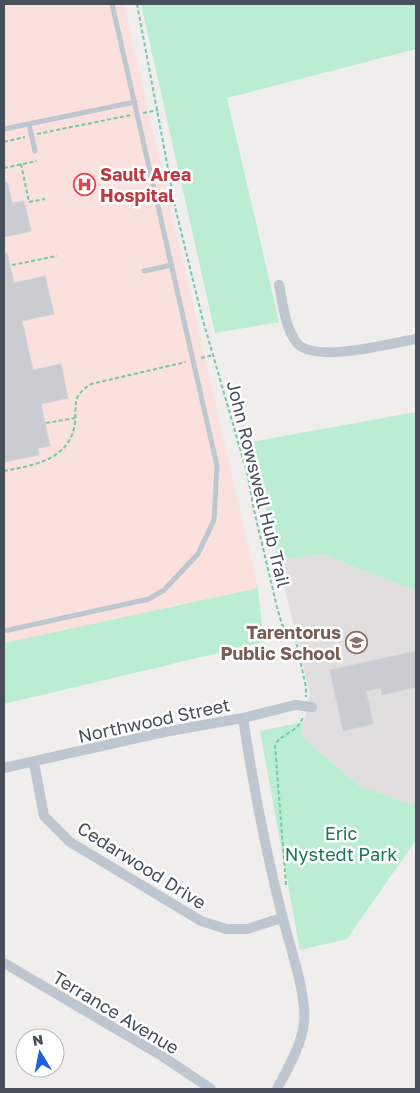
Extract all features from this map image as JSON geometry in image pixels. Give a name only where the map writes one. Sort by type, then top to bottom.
[{"type":"street","points":[[279,285],[289,329],[298,345],[313,351],[346,351],[416,339]]},
{"type":"street","name":"Northwood Street","points":[[4,768],[34,763],[164,732],[244,718],[295,705],[308,706]]},
{"type":"street","points":[[244,718],[250,766],[282,918],[297,973],[304,1021],[300,1044],[277,1089]]},
{"type":"street","name":"Cedarwood Drive","points":[[34,763],[44,816],[70,842],[201,921],[226,929],[247,929],[282,918]]},
{"type":"street","name":"Terrance Avenue","points":[[5,969],[162,1056],[211,1089]]},
{"type":"lane","points":[[4,630],[149,599],[178,578],[198,554],[214,520],[217,466],[112,4]]},
{"type":"lane","points":[[4,129],[135,102]]},
{"type":"lane","points":[[29,124],[35,151]]},
{"type":"lane","points":[[144,271],[172,265]]},
{"type":"path","name":"John Rowswell Hub Trail","points":[[136,4],[176,211],[213,355],[248,476],[253,506],[277,607],[282,625],[295,637],[306,687],[308,706],[302,721],[294,730],[277,741],[275,746],[286,886]]},
{"type":"path","points":[[4,142],[158,110]]},
{"type":"path","points":[[4,168],[37,161]]},
{"type":"path","points":[[21,164],[28,202],[45,199]]},
{"type":"path","points":[[12,265],[57,256]]},
{"type":"path","points":[[4,471],[35,465],[62,451],[71,439],[76,398],[81,390],[91,384],[213,355]]},
{"type":"path","points":[[46,423],[75,418]]},
{"type":"shaded area","name":"Sault Area Hospital","points":[[4,4],[124,4],[258,588],[4,643]]},
{"type":"shaded area","name":"Tarentorus Public School","points":[[322,554],[416,591],[416,806],[359,786],[301,736],[310,694],[278,560]]},
{"type":"green space","points":[[141,4],[416,4],[416,49],[227,98],[279,322],[215,333]]},
{"type":"green space","points":[[416,412],[416,591],[322,554],[278,560],[251,442]]},
{"type":"green space","points":[[258,588],[264,642],[4,704],[4,643]]},
{"type":"green space","name":"Eric Nystedt Park","points":[[304,722],[301,736],[359,786],[416,806],[416,840],[347,939],[300,950],[260,731]]},
{"type":"building","points":[[4,182],[7,182],[12,203],[24,201],[31,231],[4,237]]},
{"type":"building","points":[[4,253],[7,253],[14,283],[45,276],[54,314],[22,321],[33,370],[61,364],[68,398],[41,404],[50,446],[38,448],[39,455],[4,462]]},
{"type":"building","points":[[416,651],[416,687],[382,695],[381,688],[366,691],[373,724],[343,731],[330,670]]},
{"type":"place","name":"Sault Area Hospital","points":[[84,184]]},
{"type":"place","name":"Tarentorus Public School","points":[[357,642]]}]
